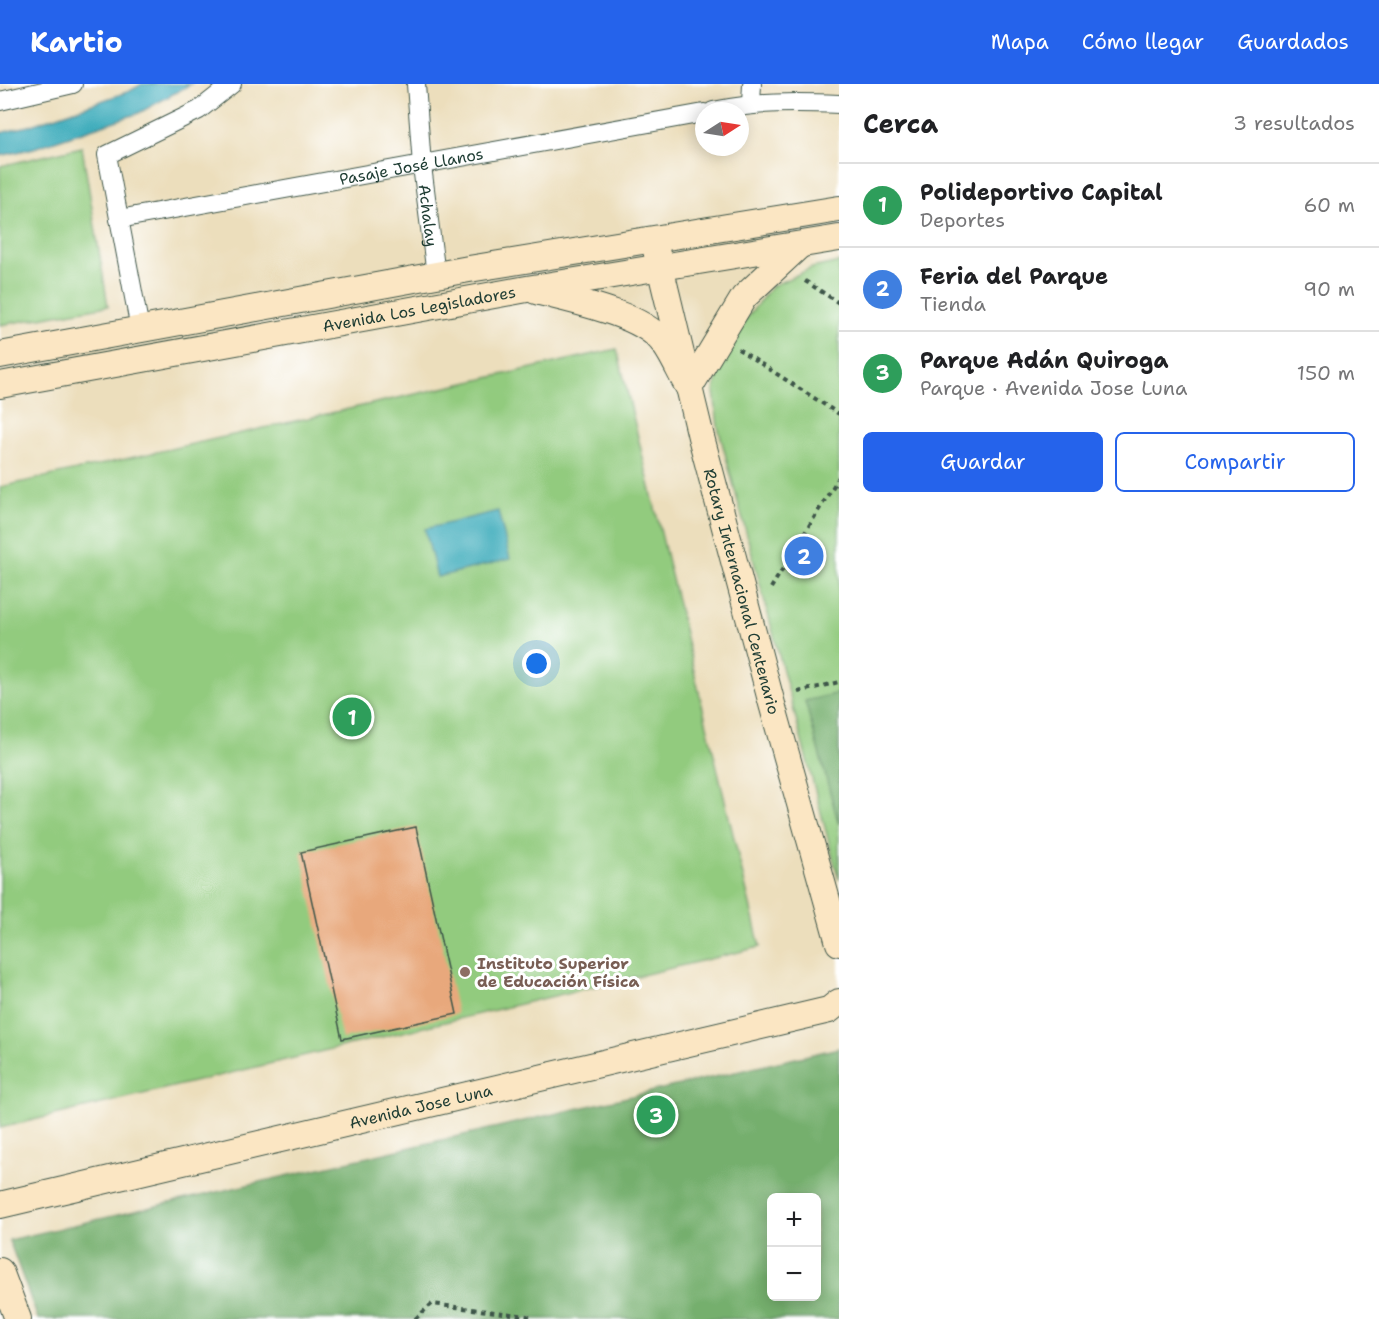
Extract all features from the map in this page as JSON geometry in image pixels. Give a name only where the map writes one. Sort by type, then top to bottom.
[{"type":"main road","name":"Avenida Los Legisladores","points":[[0,355],[436,275],[839,209]]},
{"type":"main road","name":"Avenida Los Legisladores","points":[[0,385],[527,289],[839,238]]},
{"type":"main road","name":"Rotary Internacional Centenario","points":[[654,239],[689,388],[772,704],[839,943]]},
{"type":"main road","points":[[527,289],[602,308],[641,325],[661,339],[689,388],[744,297],[800,245]]},
{"type":"main road","name":"Avenida Jose Luna","points":[[0,1205],[829,1010],[839,1002]]},
{"type":"main road","points":[[0,1271],[18,1319]]},
{"type":"street","points":[[0,101],[73,84]]},
{"type":"street","points":[[140,329],[107,155],[199,110],[231,84]]},
{"type":"street","name":"Achalay","points":[[416,84],[422,166],[436,275]]},
{"type":"street","points":[[752,84],[751,104],[781,102],[839,104]]},
{"type":"street","name":"Pasaje José Llanos","points":[[119,219],[422,166],[695,115]]},
{"type":"path","points":[[805,281],[839,303]]},
{"type":"path","points":[[738,349],[839,414]]},
{"type":"path","points":[[771,588],[839,477]]},
{"type":"path","points":[[798,692],[839,682]]},
{"type":"path","points":[[415,1319],[432,1304],[527,1316],[532,1319]]},
{"type":"green space","points":[[82,147],[108,306],[0,325],[0,166]]},
{"type":"green space","points":[[839,262],[839,880],[718,427],[714,391],[722,355],[744,321],[772,286],[812,268]]},
{"type":"green space","points":[[617,349],[760,947],[0,1128],[0,487]]},
{"type":"green space","points":[[839,693],[839,825],[805,701]]},
{"type":"green space","points":[[839,1048],[839,1319],[38,1319],[9,1240]]},
{"type":"water","points":[[142,84],[191,84],[139,113],[34,148],[0,156],[0,133],[28,126],[130,91]]},
{"type":"water","points":[[498,511],[510,559],[437,577],[425,529]]},
{"type":"building","points":[[416,827],[457,1014],[342,1039],[301,852]]},
{"type":"place","name":"Feria del Parque","points":[[804,556]]},
{"type":"place","name":"Polideportivo Capital","points":[[352,717]]},
{"type":"place","name":"Instituto Superior de Educación Física","points":[[465,972]]},
{"type":"place","name":"Parque Adán Quiroga","points":[[656,1115]]}]
